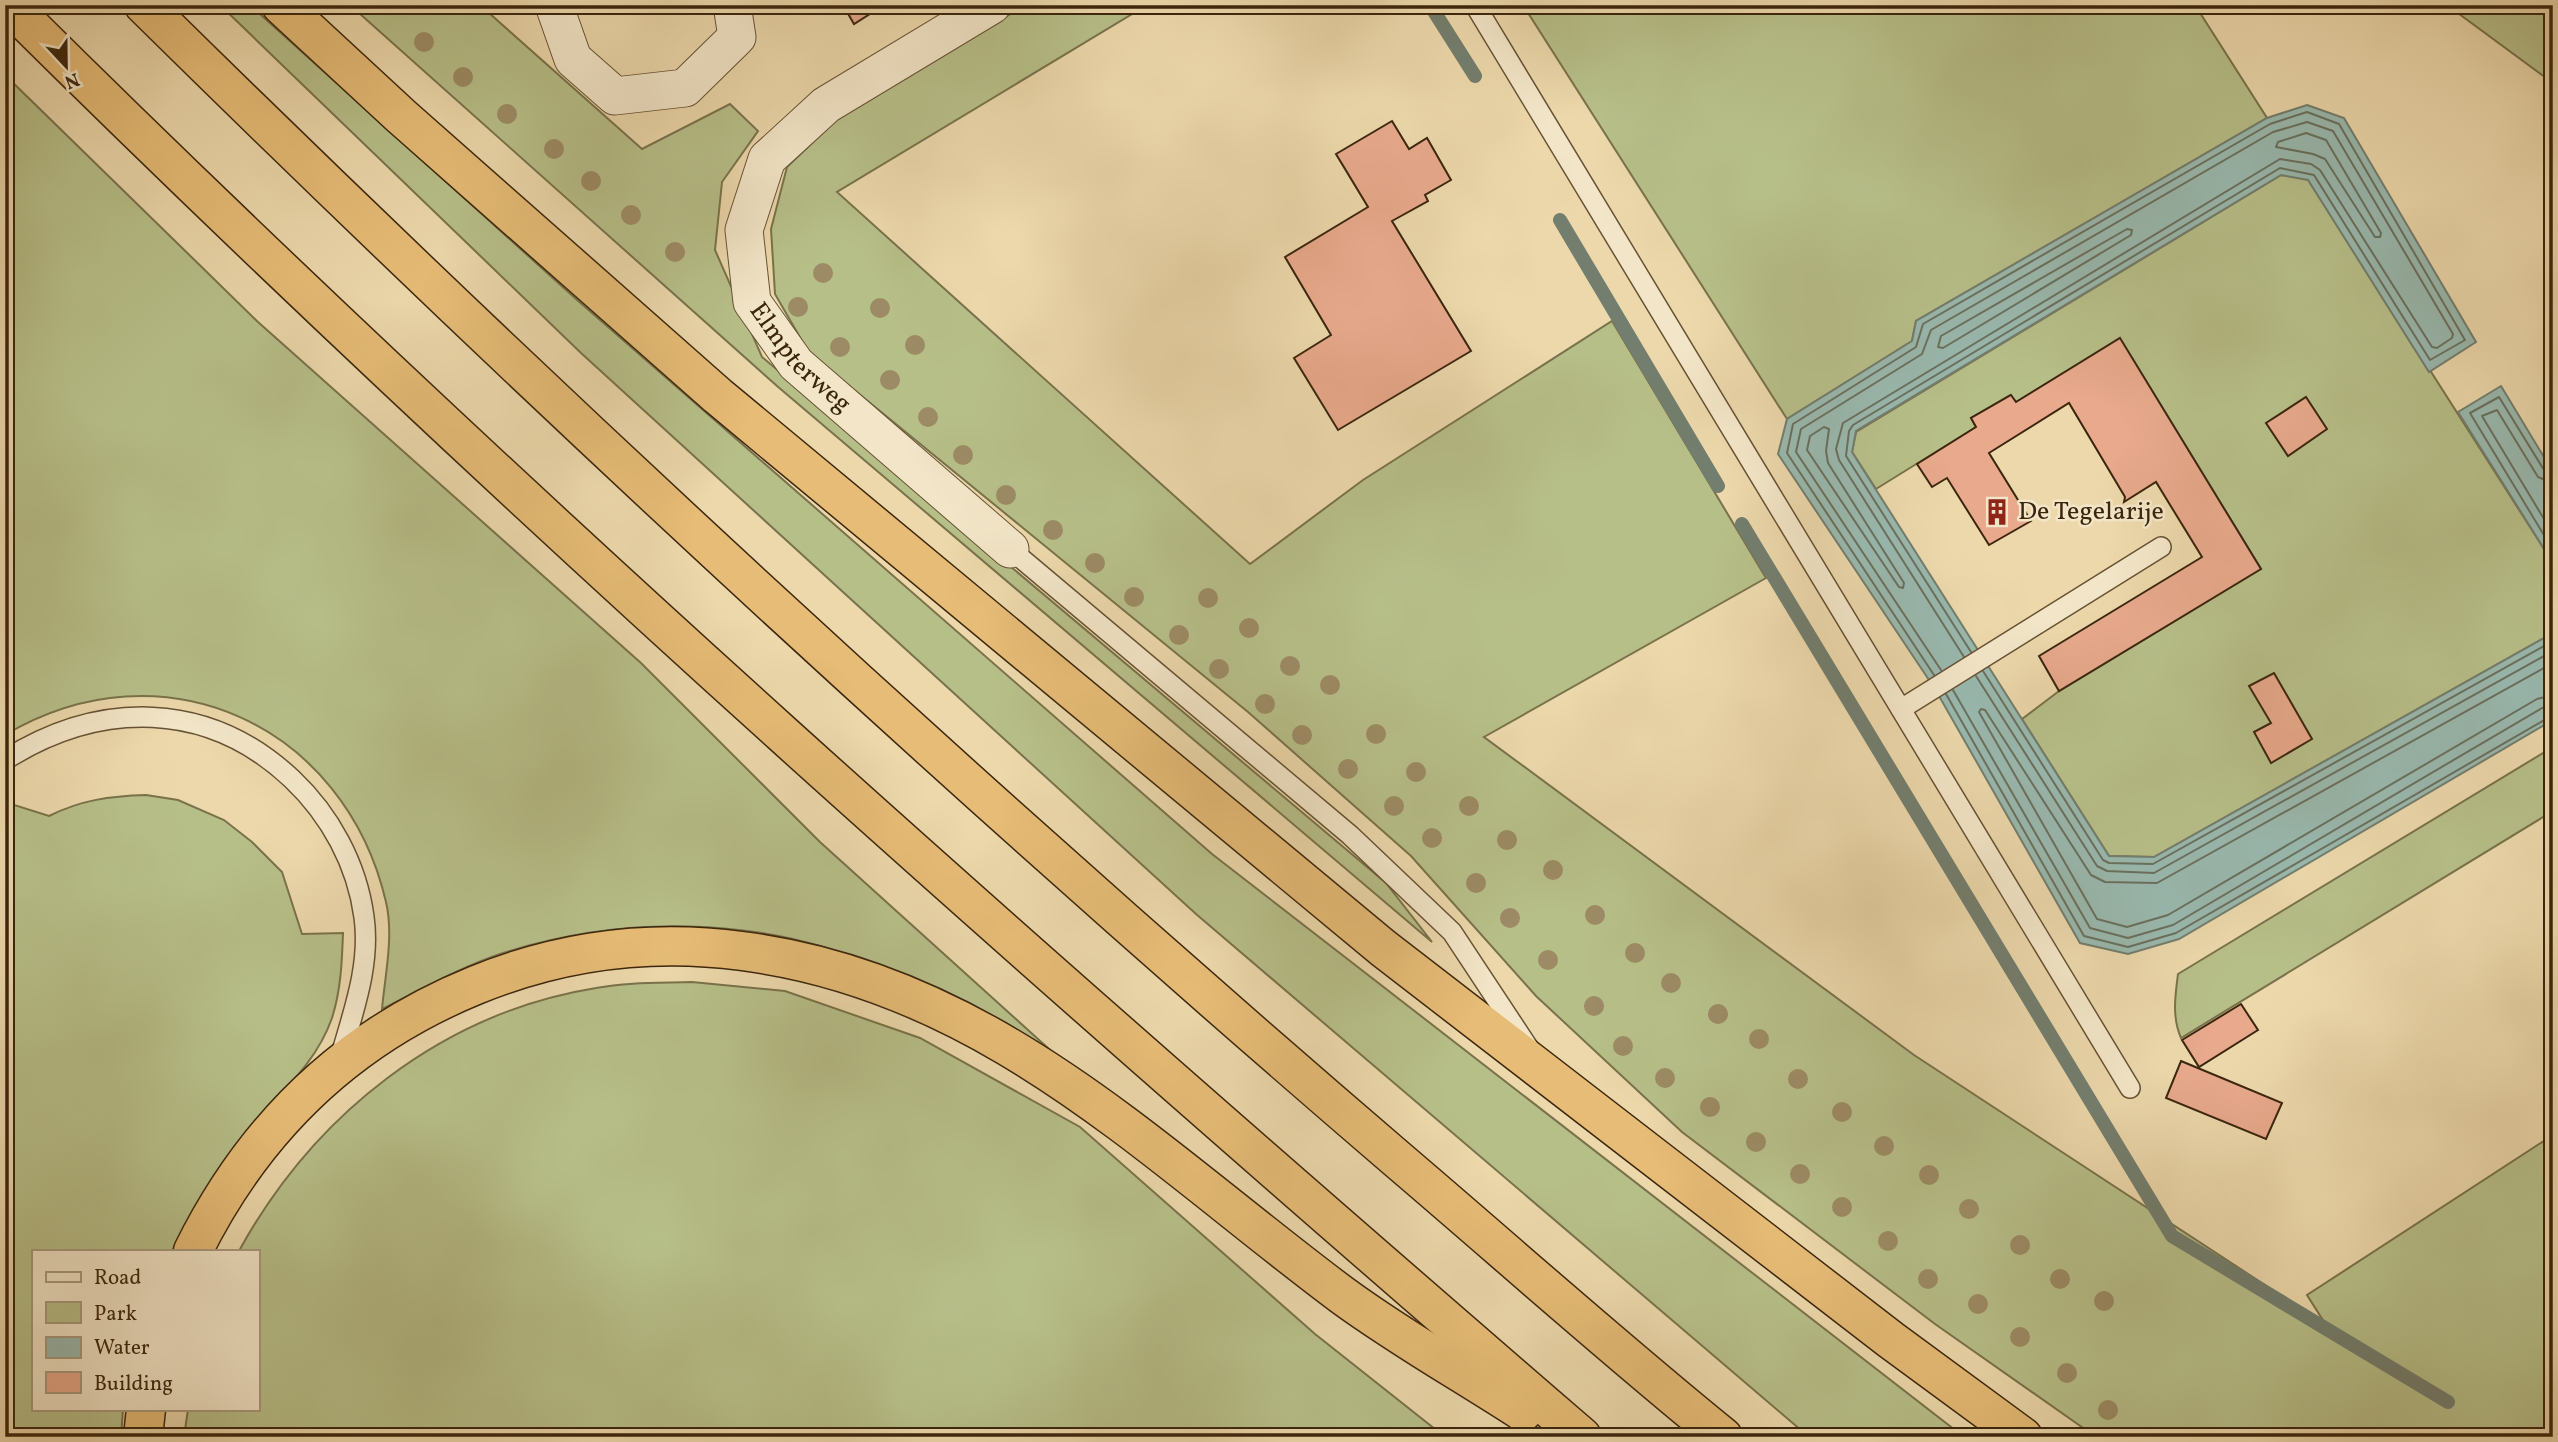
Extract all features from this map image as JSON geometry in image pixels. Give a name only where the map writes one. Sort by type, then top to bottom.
[{"type":"highway","points":[[9,5],[177,172],[764,720],[1142,1057],[1582,1437]]},
{"type":"highway","points":[[144,5],[515,365],[830,659],[1206,995],[1723,1437]]},
{"type":"highway","points":[[281,5],[401,116],[718,396],[1384,948],[1891,1340],[2023,1437]]},
{"type":"highway","points":[[194,1250],[225,1193],[280,1119],[338,1066],[404,1019],[449,996],[504,974],[565,957],[637,946],[677,945],[776,955],[820,964],[867,979],[948,1013],[1064,1080],[1162,1151],[1344,1296],[1562,1437]]},
{"type":"highway","points":[[143,1437],[146,1410]]},
{"type":"street","points":[[554,5],[573,59],[615,96],[685,88],[737,37],[732,5]]},
{"type":"street","name":"Elmpterweg","points":[[992,5],[826,105],[767,159],[744,230],[752,302],[796,364],[1010,549]]},
{"type":"lane","points":[[1475,5],[2130,1088]]},
{"type":"lane","points":[[1901,709],[2161,547]]},
{"type":"lane","points":[[1010,549],[1350,835],[1452,932],[1548,1077]]},
{"type":"lane","points":[[5,760],[56,733],[106,720],[133,717],[162,717],[213,727],[269,758],[313,801],[328,820],[345,851],[358,890],[365,940],[361,982],[338,1066]]},
{"type":"green space","points":[[220,5],[250,5],[576,299],[1212,854],[1964,1437],[1809,1437],[1196,914],[581,353]]},
{"type":"green space","points":[[350,5],[480,5],[642,149],[730,104],[758,131],[722,182],[715,250],[762,357],[1386,883],[1432,942],[777,386]]},
{"type":"green space","points":[[1025,5],[1147,5],[837,192],[1250,564],[1363,480],[1612,321],[1766,578],[1484,737],[1914,1055],[2326,1325],[2307,1295],[2553,1135],[2553,1437],[2096,1437],[1935,1324],[1682,1132],[1536,996],[1411,856],[1248,712],[809,353],[775,294],[771,229],[787,167],[836,120]]},
{"type":"green space","points":[[1523,5],[2195,5],[2267,118],[1916,321],[1912,341],[1787,419]]},
{"type":"green space","points":[[2447,5],[2553,5],[2553,83]]},
{"type":"green space","points":[[5,75],[258,322],[641,663],[820,842],[1059,1058],[897,975],[829,949],[783,937],[690,926],[595,932],[503,953],[472,965],[382,1009],[389,942],[388,915],[364,840],[331,788],[289,747],[239,717],[184,700],[125,697],[65,708],[5,735]]},
{"type":"green space","points":[[2281,175],[2308,179],[2553,563],[2553,633],[2154,857],[2109,856],[2022,719],[2059,691],[2261,569],[2120,339],[2016,402],[2010,395],[1971,418],[1976,427],[1876,489],[1852,452],[1856,432]]},
{"type":"green space","points":[[2553,747],[2553,811],[2181,1038],[2175,1015],[2178,974]]},
{"type":"green space","points":[[146,795],[178,800],[224,820],[252,842],[282,872],[302,934],[343,933],[337,997],[325,1036],[315,1052],[233,1151],[173,1250],[32,1250],[32,1410],[123,1410],[121,1437],[17,1437],[5,1396],[5,802],[49,816],[73,806],[120,796]]},
{"type":"green space","points":[[692,982],[785,991],[920,1038],[1080,1127],[1315,1334],[1445,1437],[184,1437],[188,1410],[259,1410],[259,1250],[240,1250],[269,1202],[304,1156],[344,1115],[387,1078],[434,1047],[485,1021],[539,1001],[596,988]]},
{"type":"water","points":[[2307,105],[2344,118],[2476,342],[2429,372],[2308,180],[2281,175],[1856,431],[1852,452],[2109,856],[2154,857],[2553,633],[2553,720],[2179,939],[2128,954],[2080,943],[1935,689],[1778,454],[1787,419],[1912,341],[1916,321],[2267,118]]},
{"type":"water","points":[[2501,386],[2553,472],[2553,563],[2458,412]]},
{"type":"building","points":[[843,5],[884,5],[854,24]]},
{"type":"building","points":[[1392,121],[1409,149],[1427,138],[1451,180],[1425,195],[1428,201],[1392,221],[1471,351],[1338,430],[1294,358],[1331,335],[1285,257],[1368,207],[1336,154]]},
{"type":"building","name":"De Tegelarije","points":[[2120,338],[2261,569],[2059,691],[2039,656],[2202,557],[2156,482],[2124,502],[2125,497],[2069,403],[1989,453],[2031,521],[1989,545],[1947,478],[1932,487],[1917,464],[1976,427],[1971,418],[2011,395],[2016,402]]},
{"type":"building","points":[[2306,397],[2327,429],[2288,456],[2266,423]]},
{"type":"building","points":[[2274,673],[2312,739],[2271,763],[2254,732],[2271,723],[2249,686]]},
{"type":"building","points":[[2241,1004],[2258,1030],[2199,1067],[2182,1040]]},
{"type":"building","points":[[2181,1061],[2282,1103],[2266,1139],[2166,1098]]},
{"type":"waterway","points":[[1430,5],[1475,76]]},
{"type":"waterway","points":[[1560,220],[1718,486]]},
{"type":"waterway","points":[[1742,524],[2172,1236],[2448,1402]]},
{"type":"place","name":"De Tegelarije","points":[[1997,512]]}]
